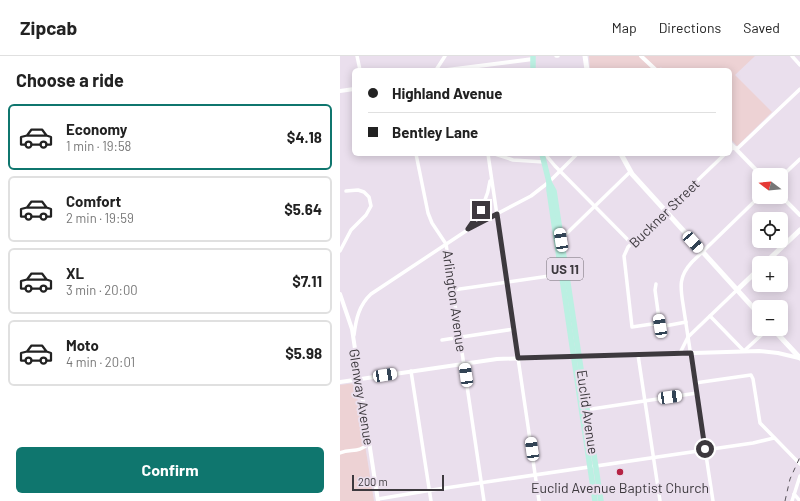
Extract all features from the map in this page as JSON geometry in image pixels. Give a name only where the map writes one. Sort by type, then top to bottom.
[{"type":"main road","points":[[585,56],[587,68]]},
{"type":"main road","name":"Euclid Avenue","points":[[542,156],[549,182],[554,191],[555,213],[584,411],[593,466],[601,501]]},
{"type":"main road","points":[[622,156],[630,172],[752,306]]},
{"type":"main road","points":[[772,256],[800,230]]},
{"type":"main road","points":[[737,290],[752,276]]},
{"type":"main road","points":[[780,336],[799,355]]},
{"type":"main road","name":"Euclid Avenue","points":[[593,466],[595,501]]},
{"type":"street","points":[[357,56],[360,68]]},
{"type":"street","points":[[437,68],[445,56]]},
{"type":"street","points":[[641,56],[654,68]]},
{"type":"street","points":[[792,56],[800,65]]},
{"type":"street","points":[[461,68],[533,58]]},
{"type":"street","points":[[340,91],[352,89]]},
{"type":"street","points":[[732,149],[738,148],[800,89]]},
{"type":"street","points":[[732,145],[754,168]]},
{"type":"street","name":"Arlington Avenue","points":[[416,156],[428,212],[432,223],[446,244],[461,337],[484,501]]},
{"type":"street","points":[[488,156],[539,501]]},
{"type":"street","points":[[500,156],[513,160],[544,162]]},
{"type":"street","points":[[547,156],[632,243]]},
{"type":"street","points":[[353,339],[360,309],[366,299],[375,291],[468,229],[525,200],[549,182],[575,156]]},
{"type":"street","name":"Buckner Street","points":[[660,326],[652,324],[632,326],[623,259],[626,250],[723,156]]},
{"type":"street","points":[[788,170],[800,158]]},
{"type":"street","points":[[559,242],[630,172]]},
{"type":"street","points":[[468,229],[478,215],[484,202],[490,184],[490,174]]},
{"type":"street","points":[[340,251],[351,230],[366,215],[371,206],[370,197],[364,192],[358,190],[346,191]]},
{"type":"street","points":[[788,203],[800,215]]},
{"type":"street","points":[[713,501],[681,291],[681,279],[686,269],[702,252],[752,204]]},
{"type":"street","points":[[453,290],[564,274]]},
{"type":"street","points":[[656,284],[655,290],[660,326],[686,322]]},
{"type":"street","points":[[680,353],[688,337],[737,290]]},
{"type":"street","name":"Glenway Avenue","points":[[340,294],[352,329],[378,500]]},
{"type":"street","points":[[710,316],[744,351]]},
{"type":"street","points":[[442,340],[514,329]]},
{"type":"street","points":[[744,351],[760,336]]},
{"type":"street","points":[[340,382],[497,359],[744,351],[799,355]]},
{"type":"street","points":[[638,355],[660,501]]},
{"type":"street","points":[[411,371],[431,501]]},
{"type":"street","points":[[695,383],[750,375],[753,379],[760,423],[800,464]]},
{"type":"street","points":[[584,411],[697,393]]},
{"type":"street","points":[[378,500],[429,490],[774,438]]},
{"type":"street","points":[[340,453],[360,450],[370,443]]},
{"type":"street","points":[[792,501],[800,476]]},
{"type":"street","points":[[794,494],[800,501]]},
{"type":"shaded area","points":[[589,56],[755,56],[735,75],[772,112],[737,146],[732,140],[732,68],[590,68]]},
{"type":"shaded area","points":[[355,383],[374,501],[340,501],[340,385]]},
{"type":"railway","points":[[785,501],[790,479],[800,457]]},
{"type":"place","name":"Euclid Avenue Baptist Church","points":[[620,472]]},
{"type":"route","points":[[481,210],[468,229],[497,214],[518,358],[691,353],[705,449]]}]
